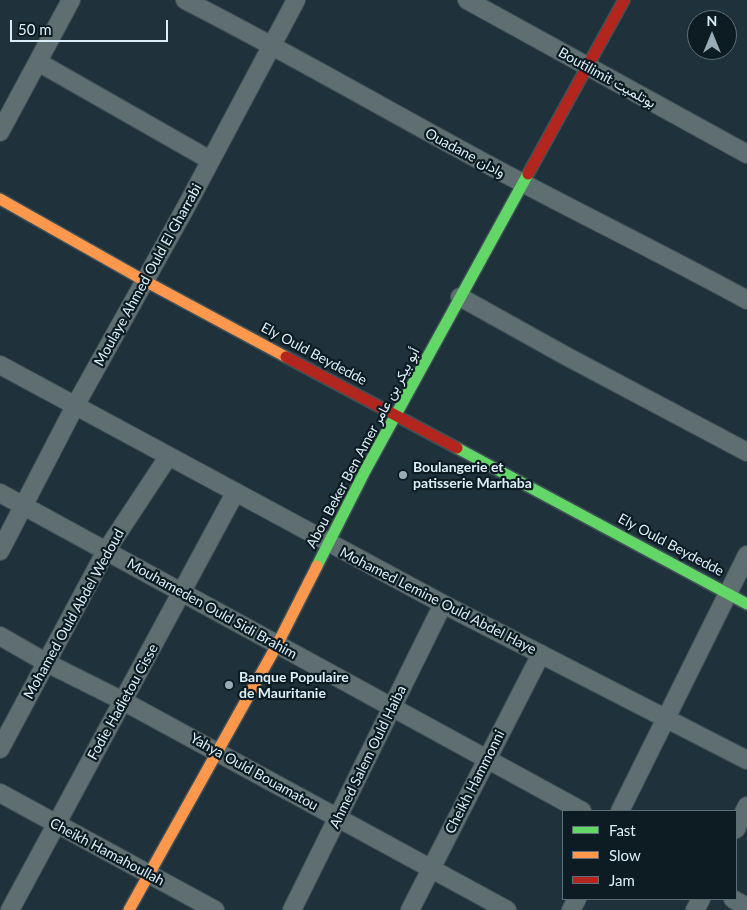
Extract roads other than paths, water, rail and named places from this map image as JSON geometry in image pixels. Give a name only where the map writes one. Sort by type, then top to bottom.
[{"type":"street","points":[[0,132],[72,0]]},
{"type":"street","name":"Ouadane وادان","points":[[186,0],[271,44],[401,118],[523,184],[747,300]]},
{"type":"street","name":"Moulaye Ahmed Ould El Gharrabi","points":[[0,551],[76,406],[296,0]]},
{"type":"street","name":"Boutilimit بوتلميت","points":[[468,0],[588,68],[747,154]]},
{"type":"street","name":"Abou Beker Ben Amer أبو بيكر بن عامر","points":[[129,910],[277,645],[396,414],[624,0]]},
{"type":"street","points":[[38,62],[210,160]]},
{"type":"street","name":"Ely Ould Beydedde","points":[[0,199],[145,281],[747,604]]},
{"type":"street","points":[[460,297],[566,356],[747,452]]},
{"type":"street","name":"Mohamed Lemine Ould Abdel Haye","points":[[0,365],[329,544],[747,760]]},
{"type":"street","name":"Mohamed Ould Abdel Wedoud","points":[[0,749],[106,551],[168,456]]},
{"type":"street","name":"Mouhameden Ould Sidi Brahim","points":[[0,493],[580,810]]},
{"type":"street","name":"Fodie Hadietou Cisse","points":[[8,908],[182,594],[235,493]]},
{"type":"street","points":[[620,810],[747,555]]},
{"type":"street","name":"Ahmed Salem Ould Haiba","points":[[292,910],[443,604]]},
{"type":"street","name":"Yahya Ould Bouamatou","points":[[0,636],[507,910]]},
{"type":"street","name":"Cheikh Hammonni","points":[[410,910],[541,654]]},
{"type":"street","name":"Cheikh Hamahoullah","points":[[0,793],[215,910]]},
{"type":"street","points":[[737,827],[747,806]]},
{"type":"street","points":[[735,900],[747,907]]},
{"type":"place","name":"Boulangerie et patisserie Marhaba","points":[[403,475]]},
{"type":"place","name":"Banque Populaire de Mauritanie","points":[[229,685]]}]
